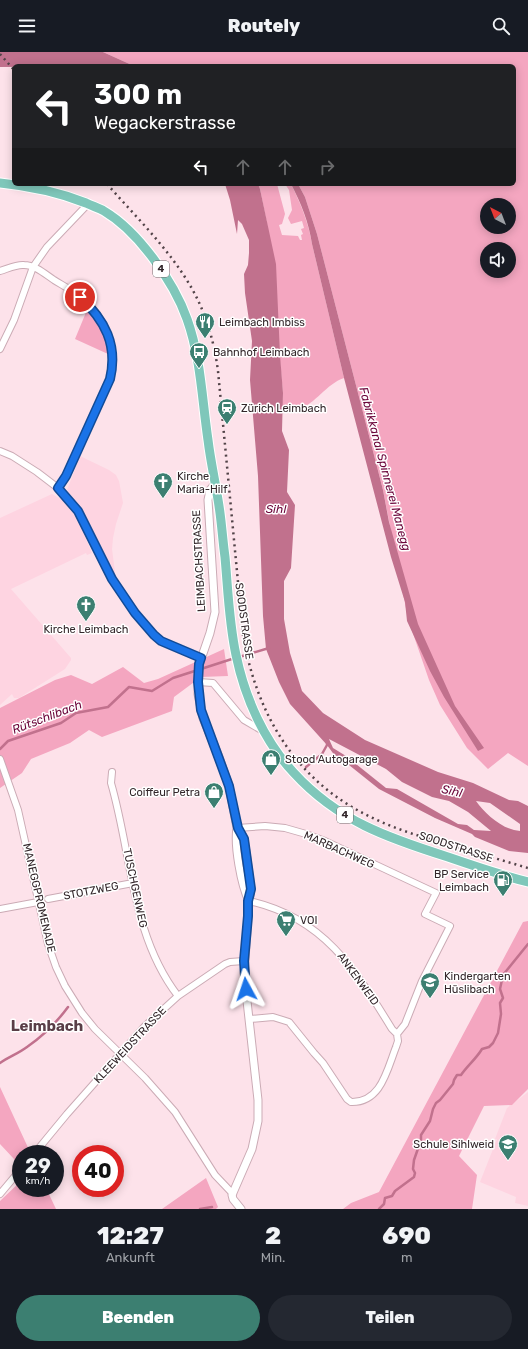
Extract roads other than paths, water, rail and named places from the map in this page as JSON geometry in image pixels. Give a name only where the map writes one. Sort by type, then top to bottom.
[{"type":"main road","name":"LEIMBACHSTRASSE","points":[[0,183],[12,185]]},
{"type":"main road","name":"LEIMBACHSTRASSE","points":[[23,186],[59,193],[107,213],[129,229],[162,270],[179,300],[187,318],[199,369],[215,484]]},
{"type":"main road","name":"SOODSTRASSE","points":[[215,484],[221,516],[236,656],[247,695],[264,732],[292,771],[319,797],[354,821],[396,840],[528,882]]},
{"type":"street","points":[[0,349],[14,320],[33,267],[47,247],[88,204]]},
{"type":"street","points":[[0,271],[23,264],[33,267],[80,297],[92,309],[103,324],[109,338],[113,354],[110,379],[66,476],[58,488]]},
{"type":"street","points":[[0,451],[25,464],[58,488],[78,511],[112,579],[135,613],[161,641],[200,662]]},
{"type":"street","name":"LEIMBACHSTRASSE","points":[[215,484],[210,490],[208,500],[215,612],[210,633],[200,662],[198,679],[201,710],[229,786],[238,828],[244,839],[248,867],[251,889],[248,901],[244,974],[258,1100],[258,1121],[252,1149],[233,1194]]},
{"type":"street","points":[[198,679],[213,683],[244,720],[264,732]]},
{"type":"street","name":"MANEGGPROMENADE","points":[[0,760],[18,810],[48,944],[56,968],[65,986],[82,1013],[120,1054],[146,1078],[175,1112],[215,1175],[233,1194]]},
{"type":"street","name":"TUSCHGENWEG","points":[[112,772],[111,783],[145,936],[160,970],[178,996]]},
{"type":"street","name":"MARBACHWEG","points":[[238,828],[270,826],[299,832],[326,841],[436,893],[426,914],[450,926],[422,981],[405,1024],[397,1034]]},
{"type":"street","name":"STOTZWEG","points":[[48,899],[133,883]]},
{"type":"street","name":"ANKENWEID","points":[[248,901],[267,905],[286,913],[322,935],[348,963],[392,1029],[397,1034]]},
{"type":"street","points":[[0,909],[38,902]]},
{"type":"street","name":"KLEEWEIDSTRASSE","points":[[42,1145],[144,1026],[178,996],[225,964],[244,961]]},
{"type":"street","points":[[250,1019],[273,1017],[289,1022],[323,1063],[347,1099],[351,1102],[362,1101],[378,1091],[396,1047],[398,1041],[397,1034]]},
{"type":"street","points":[[0,1194],[12,1180]]},
{"type":"street","points":[[233,1194],[233,1199],[240,1209]]},
{"type":"water","points":[[0,52],[103,52],[130,64],[12,64],[12,67],[0,67]]},
{"type":"water","name":"Sihl","points":[[226,186],[259,186],[276,264],[283,393],[282,431],[289,450],[287,492],[295,505],[291,568],[284,581],[284,619],[290,653],[302,691],[323,713],[365,740],[438,772],[473,783],[509,800],[518,801],[528,806],[528,853],[509,851],[475,837],[472,834],[435,818],[379,789],[339,757],[338,760],[327,745],[290,704],[279,682],[266,649],[263,616],[258,476],[250,380],[252,341],[245,293],[244,274],[248,265],[249,240],[242,224],[238,220],[237,234]],"holes":[[[329,739],[386,769],[402,782],[432,797],[449,801],[468,812],[491,831],[474,830],[467,825],[458,824],[397,789],[386,788],[346,756],[333,748]],[[476,801],[490,803],[520,824],[520,831],[507,828],[495,820],[484,811]]]},
{"type":"water","points":[[292,186],[299,186],[305,197],[317,234],[383,490],[389,522],[418,624],[455,706],[484,748],[478,751],[444,697],[430,671],[407,621],[405,602],[391,557],[344,378],[309,228]]},
{"type":"waterway","name":"Rütschlibach","points":[[239,657],[269,648]]},
{"type":"waterway","name":"Rütschlibach","points":[[0,749],[8,741],[61,723],[76,713],[108,707],[129,687],[152,691],[173,678],[235,658]]},
{"type":"waterway","points":[[306,767],[322,754],[327,742]]},
{"type":"waterway","points":[[379,1209],[384,1204],[385,1198],[392,1196],[395,1191],[414,1177],[414,1160],[421,1140],[421,1135],[430,1121],[436,1103],[453,1084],[457,1075],[461,1075],[482,1049],[489,1047],[493,1043],[498,1033],[501,1014],[500,1003],[503,998],[500,989],[503,975],[528,944]]},
{"type":"waterway","points":[[0,1063],[39,1038],[68,1007]]},
{"type":"waterway","points":[[200,1209],[212,1207]]},
{"type":"railway","points":[[0,54],[12,68]]},
{"type":"railway","points":[[109,186],[173,260],[191,287],[209,328],[218,371],[243,635],[250,665],[259,693],[271,720],[285,745],[303,767],[324,787],[348,804],[375,819],[392,827],[419,836],[528,868]]},
{"type":"place","name":"Leimbach Imbiss","points":[[205,339]]},
{"type":"place","name":"Bahnhof Leimbach","points":[[199,369]]},
{"type":"place","name":"Zürich Leimbach","points":[[227,425]]},
{"type":"place","name":"Kirche Maria-Hilf","points":[[163,499]]},
{"type":"place","name":"Kirche Leimbach","points":[[86,622]]},
{"type":"place","name":"Stood Autogarage","points":[[271,776]]},
{"type":"place","name":"Coiffeur Petra","points":[[214,809]]},
{"type":"place","name":"BP Service Leimbach","points":[[503,897]]},
{"type":"place","name":"VOI","points":[[286,937]]},
{"type":"place","name":"Kindergarten Hüslibach","points":[[430,999]]},
{"type":"place","name":"Schule Sihlweid","points":[[508,1161]]},
{"type":"district","name":"Leimbach","points":[[47,1026]]},
{"type":"water label","name":"Fabrikkanal Spinnerei Manegg","points":[[385,469]]}]
